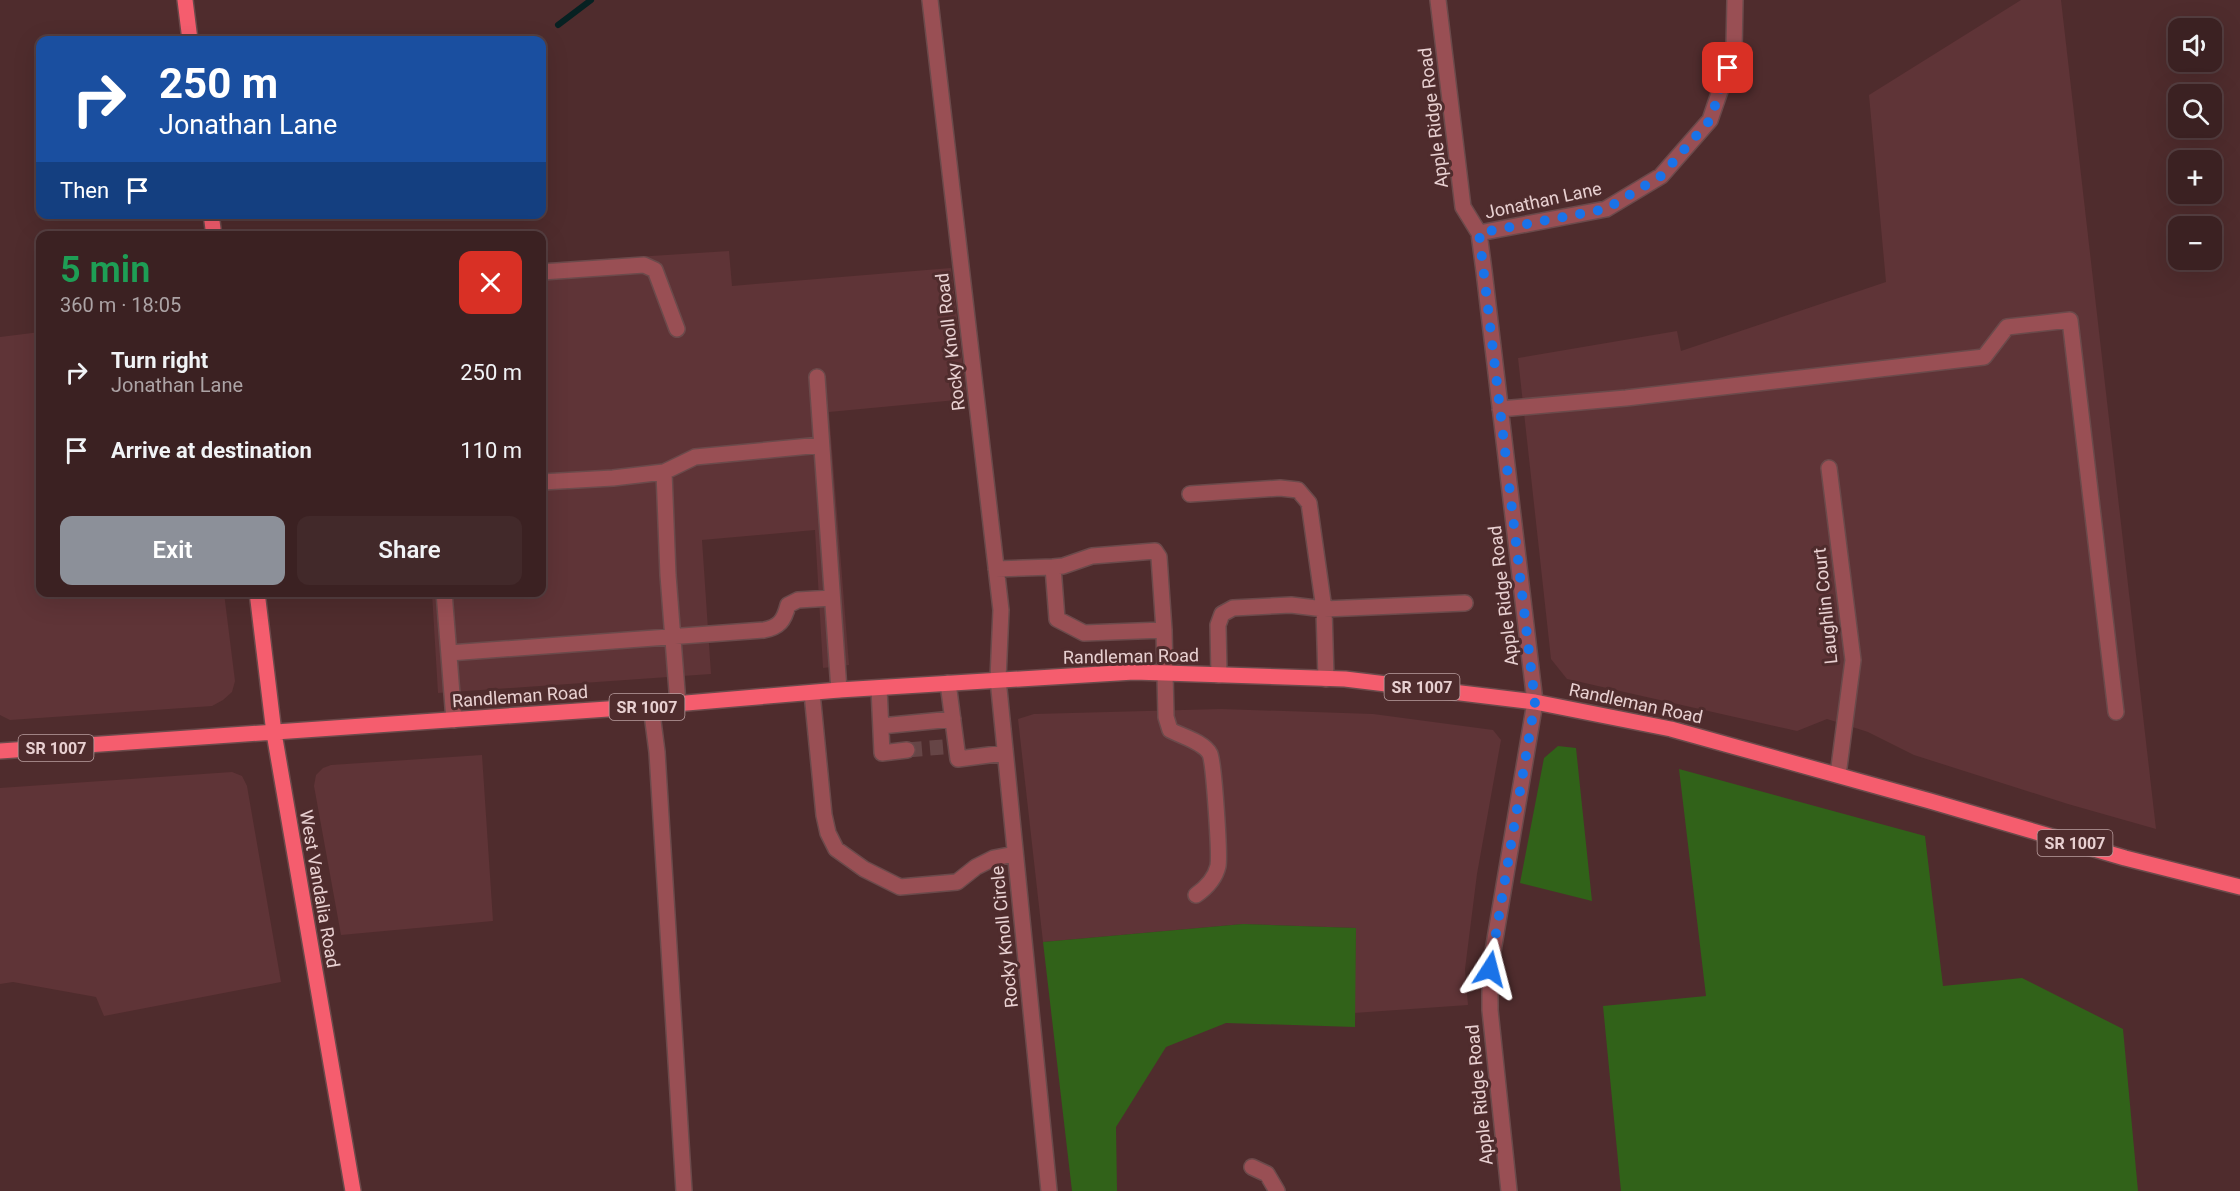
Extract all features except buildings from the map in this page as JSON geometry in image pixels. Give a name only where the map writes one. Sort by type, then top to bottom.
[{"type":"main road","points":[[185,0],[190,36]]},
{"type":"main road","name":"West Vandalia Road","points":[[258,597],[274,733],[353,1191]]},
{"type":"main road","name":"Randleman Road","points":[[0,752],[998,679],[1134,672],[1326,679],[1435,689],[1535,702],[1671,729],[2125,858],[2240,887]]},
{"type":"street","name":"Rocky Knoll Road","points":[[930,0],[1001,610],[998,679]]},
{"type":"street","name":"Apple Ridge Road","points":[[1438,0],[1463,207],[1479,233],[1535,702],[1490,969],[1490,1010],[1509,1191]]},
{"type":"street","name":"Jonathan Lane","points":[[1479,233],[1606,209],[1661,176],[1710,120],[1734,50],[1735,0]]},
{"type":"street","points":[[546,272],[644,265],[655,270],[677,329]]},
{"type":"street","points":[[1500,410],[1984,357],[2007,327],[2070,320],[2116,712]]},
{"type":"street","points":[[817,377],[839,690]]},
{"type":"street","points":[[546,482],[614,478],[664,472],[695,457],[821,445]]},
{"type":"street","name":"Laughlin Court","points":[[1829,468],[1853,660],[1838,775]]},
{"type":"street","points":[[664,472],[678,704]]},
{"type":"street","points":[[1190,494],[1280,488],[1298,490],[1309,503],[1324,609],[1326,679]]},
{"type":"street","points":[[996,569],[1063,566],[1092,556],[1155,551],[1159,557],[1164,630],[1166,717],[1170,730],[1202,746],[1210,754],[1212,768],[1220,854],[1218,869],[1206,888],[1196,895]]},
{"type":"street","points":[[1053,567],[1058,619],[1065,624],[1084,633],[1164,630]]},
{"type":"street","points":[[444,597],[454,720]]},
{"type":"street","points":[[449,653],[764,630],[776,628],[785,618],[788,605],[798,600],[832,598]]},
{"type":"street","points":[[1219,675],[1218,625],[1222,614],[1233,608],[1291,605],[1324,609],[1465,603]]},
{"type":"street","name":"Rocky Knoll Circle","points":[[998,679],[1049,1191]]},
{"type":"street","points":[[948,683],[953,719],[950,747],[958,759],[1005,753]]},
{"type":"street","points":[[879,688],[882,753],[907,750]]},
{"type":"street","points":[[812,693],[824,815],[828,832],[836,849],[864,869],[900,887],[957,882],[976,867],[994,858],[1015,854]]},
{"type":"street","points":[[651,706],[657,752],[684,1191]]},
{"type":"street","points":[[881,726],[953,719]]},
{"type":"street","points":[[1252,1167],[1267,1174],[1277,1191]]},
{"type":"shaded area","points":[[2021,0],[2061,0],[2156,829],[2068,804],[1914,755],[1868,732],[1827,719],[1797,731],[1567,679],[1551,659],[1518,358],[1677,331],[1681,351],[1886,282],[1869,95]]},
{"type":"shaded area","points":[[729,251],[732,286],[951,268],[967,399],[829,412],[849,665],[823,668],[815,530],[702,540],[711,674],[438,693],[432,597],[546,597],[546,263]]},
{"type":"shaded area","points":[[36,332],[36,597],[224,597],[235,681],[232,692],[223,700],[212,706],[10,720],[0,715],[0,337]]},
{"type":"shaded area","points":[[1221,709],[1373,714],[1493,730],[1501,740],[1477,874],[1465,969],[1468,1005],[1354,1013],[1356,928],[1243,924],[1043,942],[1018,719],[1034,714]]},
{"type":"shaded area","points":[[482,755],[493,921],[341,935],[314,786],[316,775],[323,768],[331,765]]},
{"type":"shaded area","points":[[232,772],[242,776],[247,786],[281,982],[104,1016],[96,997],[13,982],[0,984],[0,788]]},
{"type":"green space","points":[[1558,746],[1576,748],[1592,901],[1520,883],[1544,758]]},
{"type":"green space","points":[[1679,769],[1925,836],[1943,986],[2022,978],[2123,1029],[2138,1191],[1621,1191],[1603,1006],[1706,996]]},
{"type":"green space","points":[[1243,924],[1356,928],[1355,1027],[1226,1023],[1166,1047],[1116,1127],[1117,1191],[1072,1191],[1043,942]]},
{"type":"waterway","points":[[558,25],[591,0]]},
{"type":"tunnel","points":[[907,750],[943,747]]},
{"type":"route","points":[[1490,969],[1535,702],[1479,233],[1606,209],[1661,176],[1710,120],[1728,68]]}]
